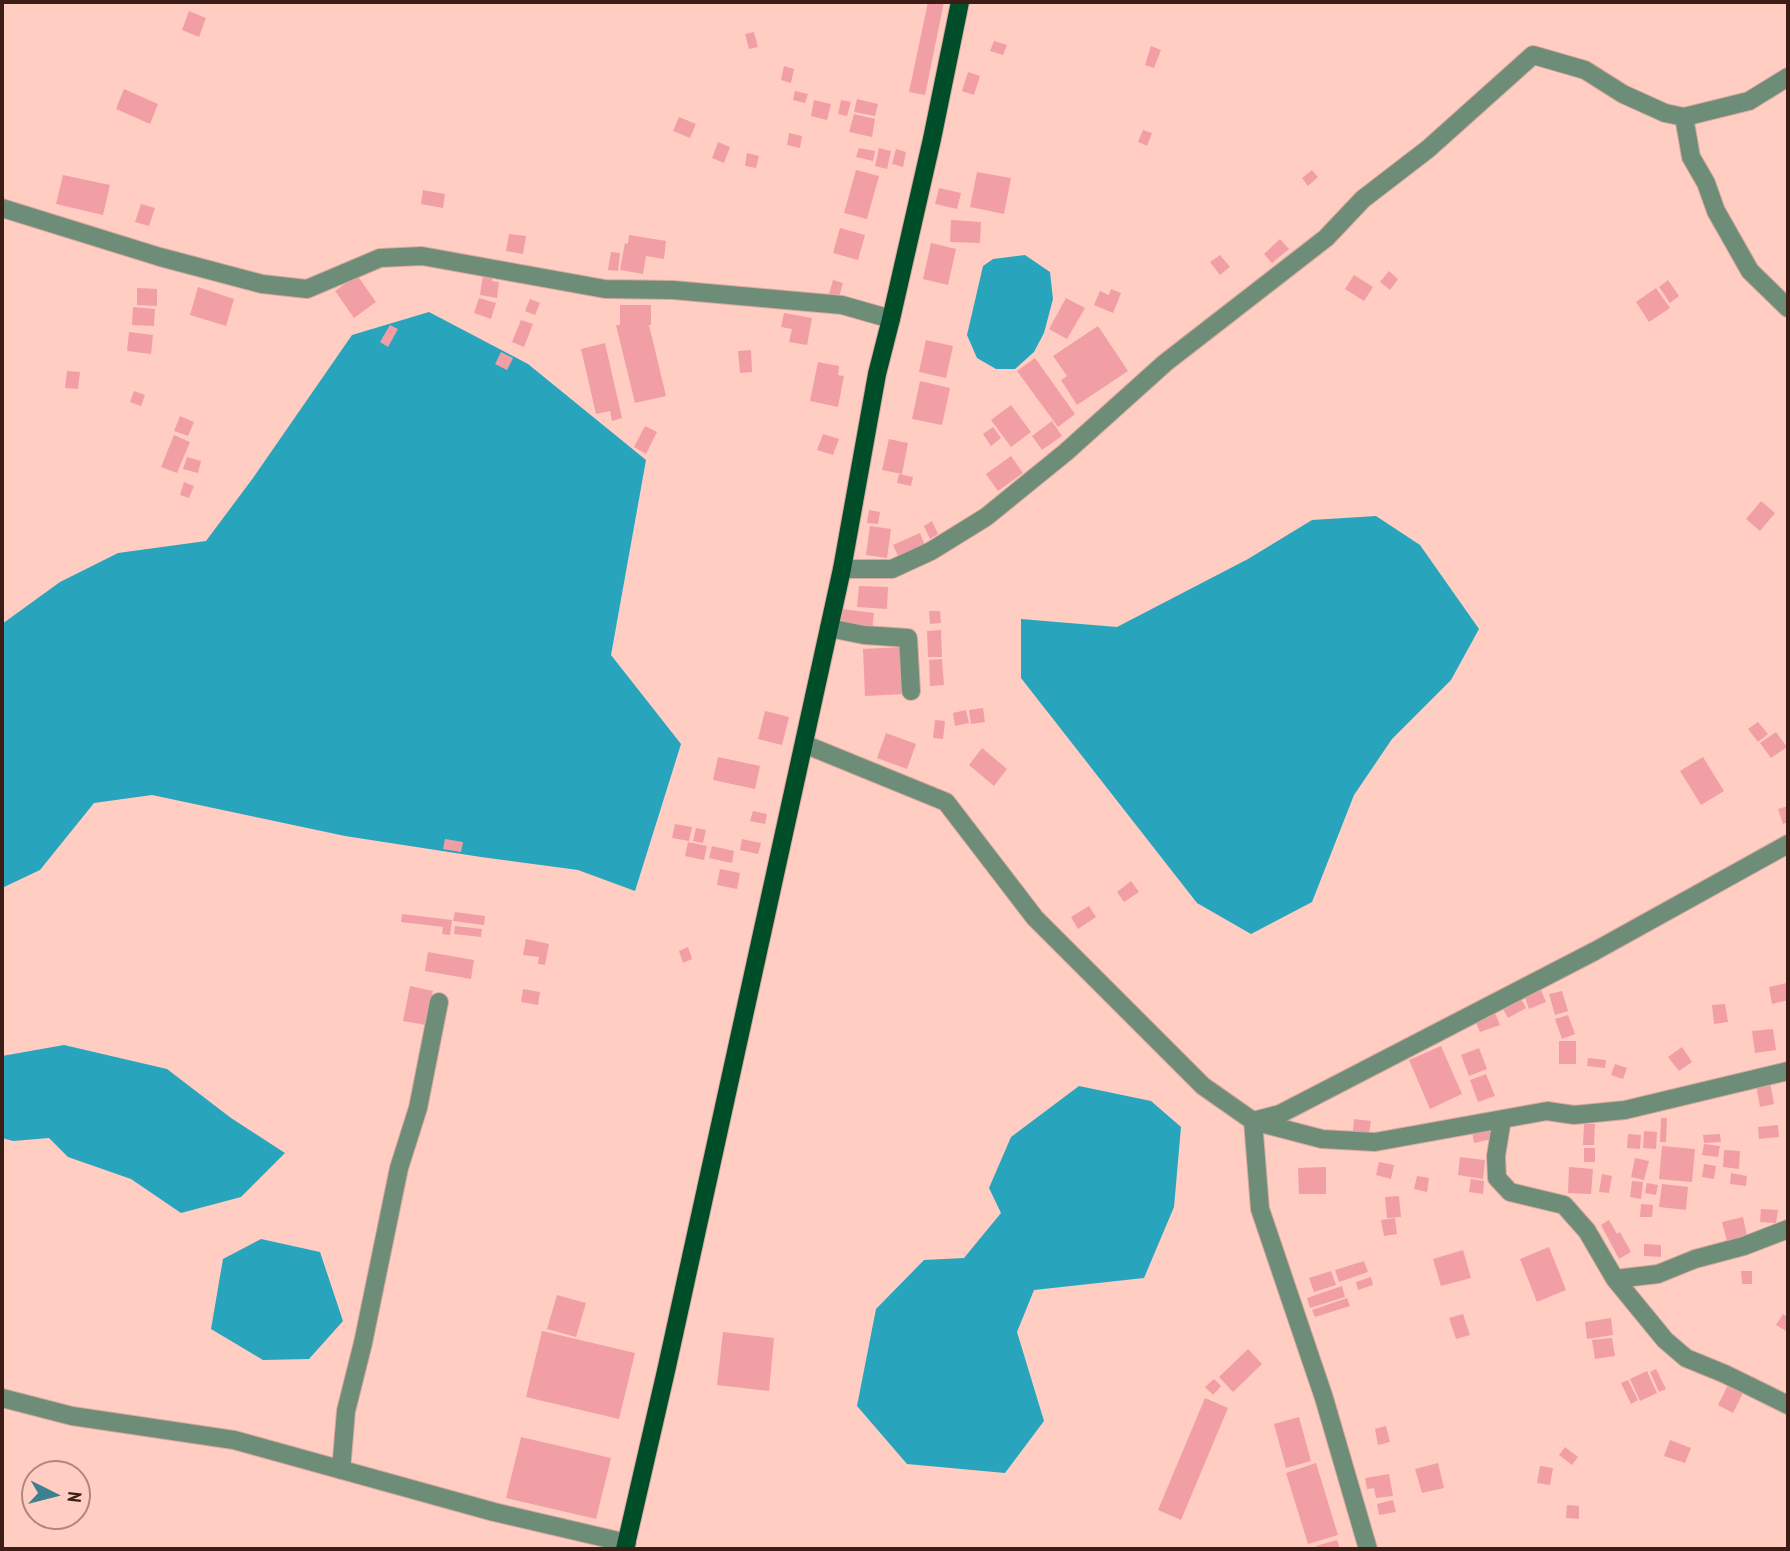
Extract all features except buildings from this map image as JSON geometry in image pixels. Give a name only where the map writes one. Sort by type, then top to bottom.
[{"type":"main road","points":[[626,1546],[830,628],[877,374],[943,91],[960,2]]},
{"type":"street","points":[[842,569],[892,569],[931,551],[986,517],[1066,452],[1165,363],[1326,237],[1363,199],[1428,149],[1533,55],[1585,70],[1623,94],[1665,113],[1684,117],[1749,101],[1788,77]]},
{"type":"street","points":[[1684,117],[1691,157],[1706,183],[1716,211],[1750,271],[1788,308]]},
{"type":"street","points":[[2,208],[160,257],[262,284],[307,289],[380,258],[422,256],[605,289],[673,290],[842,304],[891,319]]},
{"type":"street","points":[[830,628],[864,635],[908,638],[911,691]]},
{"type":"street","points":[[804,744],[946,802],[1035,918],[1203,1086],[1253,1121],[1322,1139],[1375,1142],[1547,1111],[1574,1115],[1625,1110],[1788,1071]]},
{"type":"street","points":[[1253,1121],[1280,1114],[1547,976],[1788,844]]},
{"type":"street","points":[[341,1470],[346,1411],[363,1343],[399,1168],[418,1108],[439,1002]]},
{"type":"street","points":[[1502,1119],[1496,1156],[1497,1178],[1510,1192],[1564,1205],[1587,1231],[1615,1279],[1665,1340],[1686,1358],[1788,1405]]},
{"type":"street","points":[[1253,1121],[1259,1209],[1324,1398],[1368,1549]]},
{"type":"street","points":[[1615,1279],[1658,1274],[1788,1229]]},
{"type":"street","points":[[2,1398],[72,1416],[234,1440],[626,1546]]},
{"type":"water","points":[[1025,255],[1050,272],[1053,299],[1044,333],[1034,352],[1015,369],[996,369],[977,358],[967,335],[983,266],[993,259]]},
{"type":"water","points":[[429,312],[528,364],[646,460],[611,655],[681,744],[635,891],[578,870],[345,836],[152,795],[94,803],[40,870],[2,888],[2,624],[60,582],[118,553],[206,541],[352,335]]},
{"type":"water","points":[[1376,516],[1420,545],[1479,629],[1451,680],[1392,739],[1354,795],[1312,902],[1251,934],[1197,903],[1021,678],[1021,619],[1117,627],[1248,559],[1312,520]]},
{"type":"water","points":[[64,1045],[167,1069],[231,1118],[285,1153],[241,1197],[181,1213],[131,1179],[68,1157],[49,1138],[13,1141],[2,1138],[2,1056]]},
{"type":"water","points":[[1079,1086],[1151,1101],[1181,1127],[1174,1207],[1144,1278],[1034,1290],[1017,1332],[1044,1421],[1005,1473],[907,1464],[857,1406],[876,1309],[924,1260],[964,1258],[1001,1213],[989,1188],[1011,1137]]},
{"type":"water","points":[[261,1239],[320,1252],[343,1321],[309,1359],[263,1360],[211,1329],[223,1259]]}]
